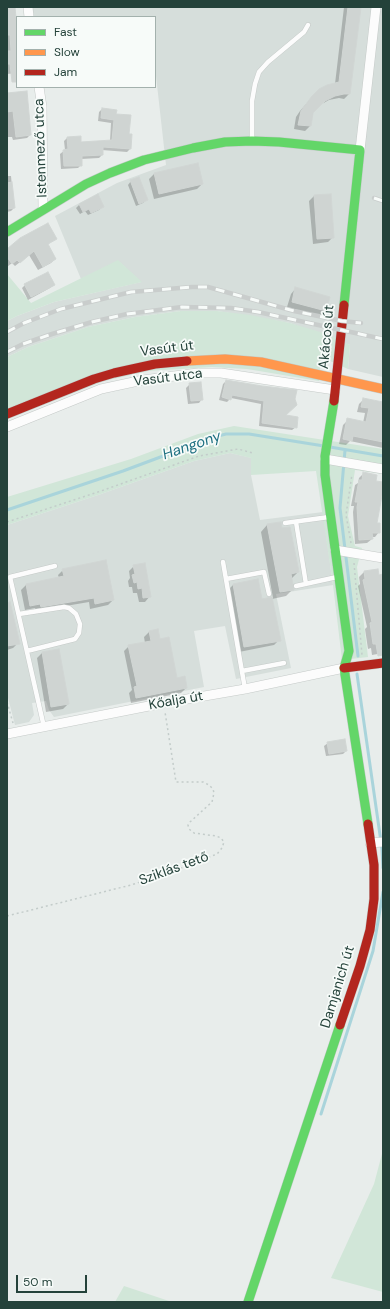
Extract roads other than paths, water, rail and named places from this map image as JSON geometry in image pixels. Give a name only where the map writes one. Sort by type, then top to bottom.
[{"type":"street","name":"Akácos út","points":[[344,668],[349,651],[339,577],[344,551],[330,517],[325,475],[325,457],[337,380],[376,7]]},
{"type":"street","name":"Istenmező utca","points":[[39,88],[42,107],[43,209]]},
{"type":"street","points":[[7,232],[43,209],[110,173],[144,160],[193,148],[225,142],[252,141],[279,142],[360,150]]},
{"type":"street","name":"Vasút út","points":[[7,414],[94,379],[134,368],[177,361],[226,359],[261,362],[383,389]]},
{"type":"street","name":"Vasút utca","points":[[7,427],[101,390],[143,380],[198,373],[221,373],[335,390]]},
{"type":"street","points":[[325,457],[352,464],[383,469]]},
{"type":"street","points":[[344,551],[383,558]]},
{"type":"street","points":[[344,668],[383,663]]},
{"type":"street","name":"Kőalja út","points":[[11,733],[164,703],[245,689],[344,668]]},
{"type":"street","name":"Damjanich út","points":[[248,1302],[360,966],[370,930],[374,899],[377,842],[344,668]]},
{"type":"lane","points":[[252,141],[252,101],[259,72],[268,62],[304,32],[308,25]]},
{"type":"lane","points":[[285,523],[330,517]]},
{"type":"lane","points":[[296,522],[306,584]]},
{"type":"lane","points":[[223,562],[245,689]]},
{"type":"lane","points":[[44,727],[10,577],[55,566]]},
{"type":"lane","points":[[226,579],[264,572],[269,594]]},
{"type":"lane","points":[[296,586],[339,577]]},
{"type":"lane","points":[[19,614],[64,607],[69,608],[76,614],[80,624],[79,633],[75,639],[27,651]]},
{"type":"lane","points":[[242,671],[284,664]]},
{"type":"waterway","name":"Hangony","points":[[7,510],[226,434],[249,434],[324,446]]},
{"type":"waterway","name":"Hangony","points":[[330,447],[383,456]]},
{"type":"waterway","points":[[345,450],[340,508],[358,656]]},
{"type":"waterway","points":[[357,674],[382,849],[383,868]]},
{"type":"waterway","points":[[321,1114],[373,951],[383,892]]},
{"type":"railway","points":[[374,198],[383,201]]},
{"type":"railway","points":[[7,332],[24,323],[61,309],[131,292],[192,287],[208,287],[294,311],[342,321],[361,323]]},
{"type":"railway","points":[[7,352],[23,344],[92,322],[127,314],[182,307],[231,308],[258,312],[383,339]]}]
